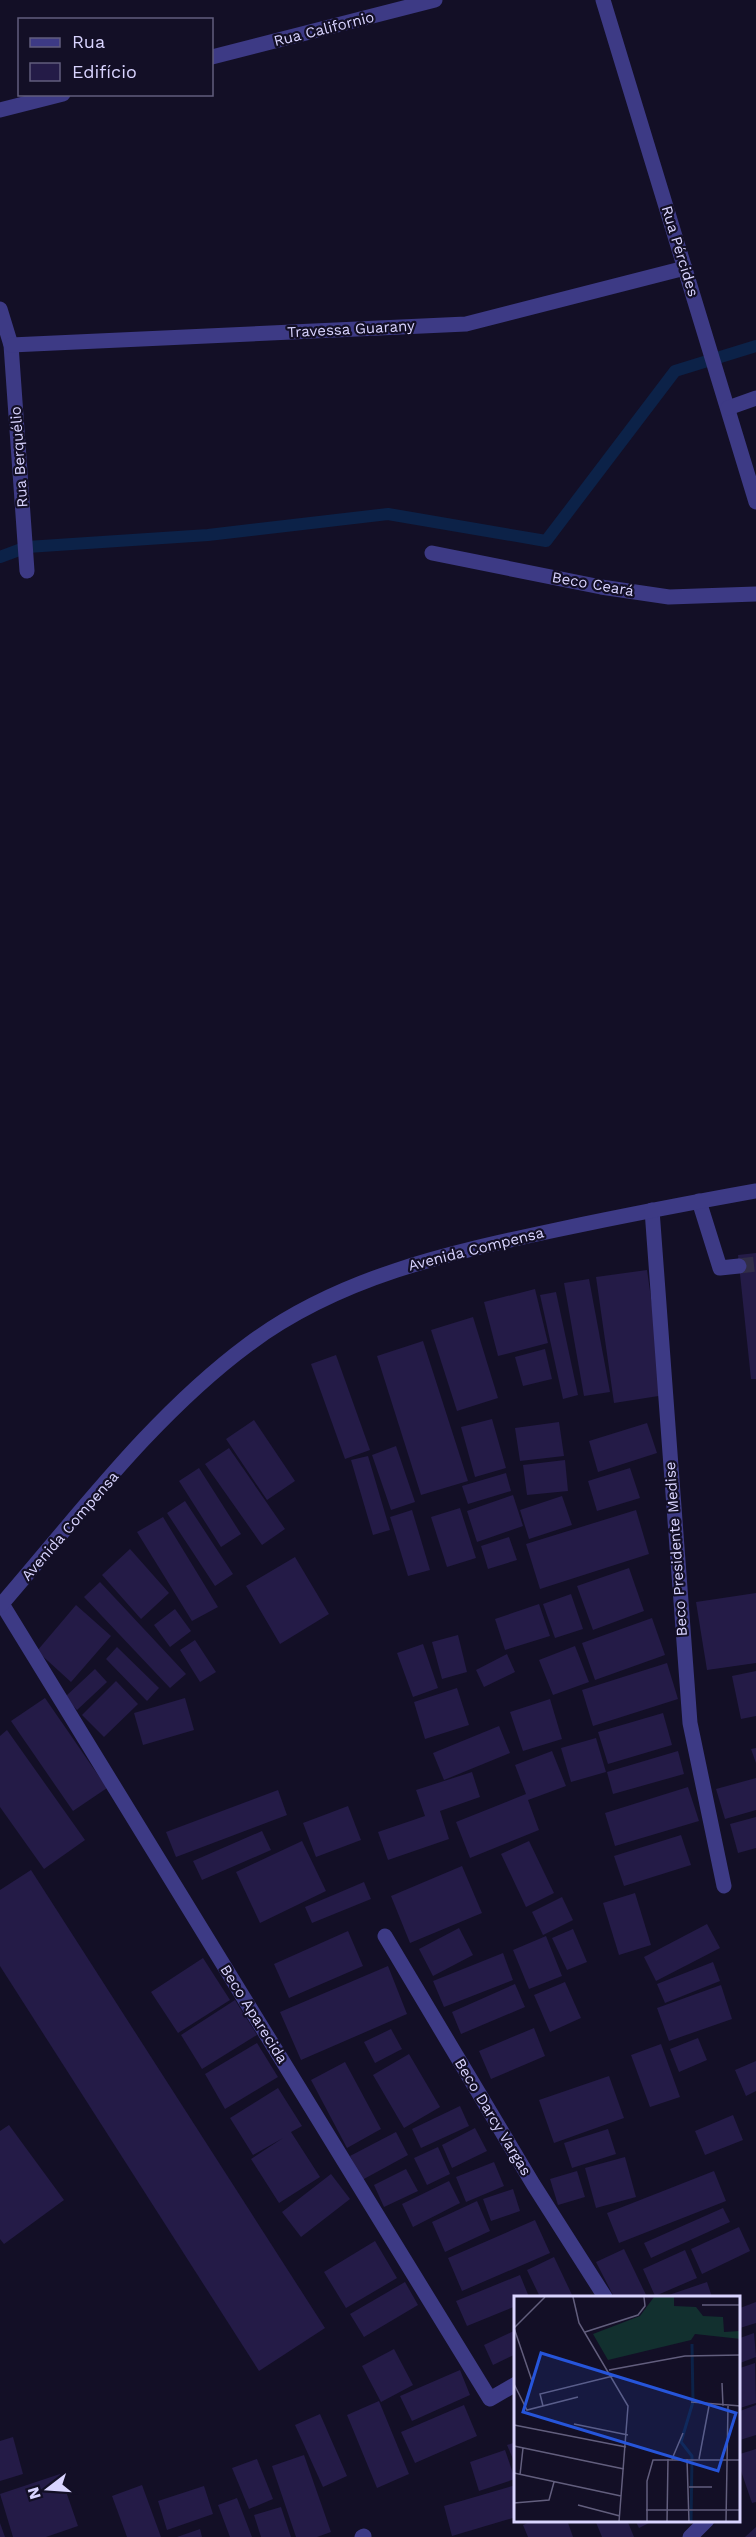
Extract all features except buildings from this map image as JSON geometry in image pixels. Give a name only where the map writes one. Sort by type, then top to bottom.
[{"type":"street","name":"Rua Californio","points":[[213,57],[435,0]]},
{"type":"street","name":"Rua Pércides","points":[[603,0],[756,502]]},
{"type":"street","points":[[0,111],[56,96]]},
{"type":"street","name":"Travessa Guarany","points":[[11,345],[466,324],[685,268]]},
{"type":"street","name":"Rua Berquélio","points":[[0,309],[11,345],[27,571]]},
{"type":"street","points":[[728,408],[756,398]]},
{"type":"street","name":"Beco Ceará","points":[[432,553],[602,587],[669,597],[756,594]]},
{"type":"street","name":"Avenida Compensa","points":[[1,1605],[179,1404],[249,1344],[311,1305],[387,1271],[456,1251],[756,1191]]},
{"type":"street","points":[[699,1201],[720,1268],[740,1266]]},
{"type":"street","name":"Beco Presidente Medise","points":[[652,1210],[690,1723],[724,1886]]},
{"type":"street","name":"Beco Aparecida","points":[[1,1605],[490,2399],[514,2385]]},
{"type":"street","name":"Beco Darcy Vargas","points":[[385,1936],[533,2184],[604,2296]]},
{"type":"street","points":[[690,2537],[705,2522]]},
{"type":"waterway","points":[[0,557],[27,547],[208,535],[388,514],[546,541],[675,371],[756,346]]},
{"type":"tunnel","points":[[739,1266],[756,1264]]}]
